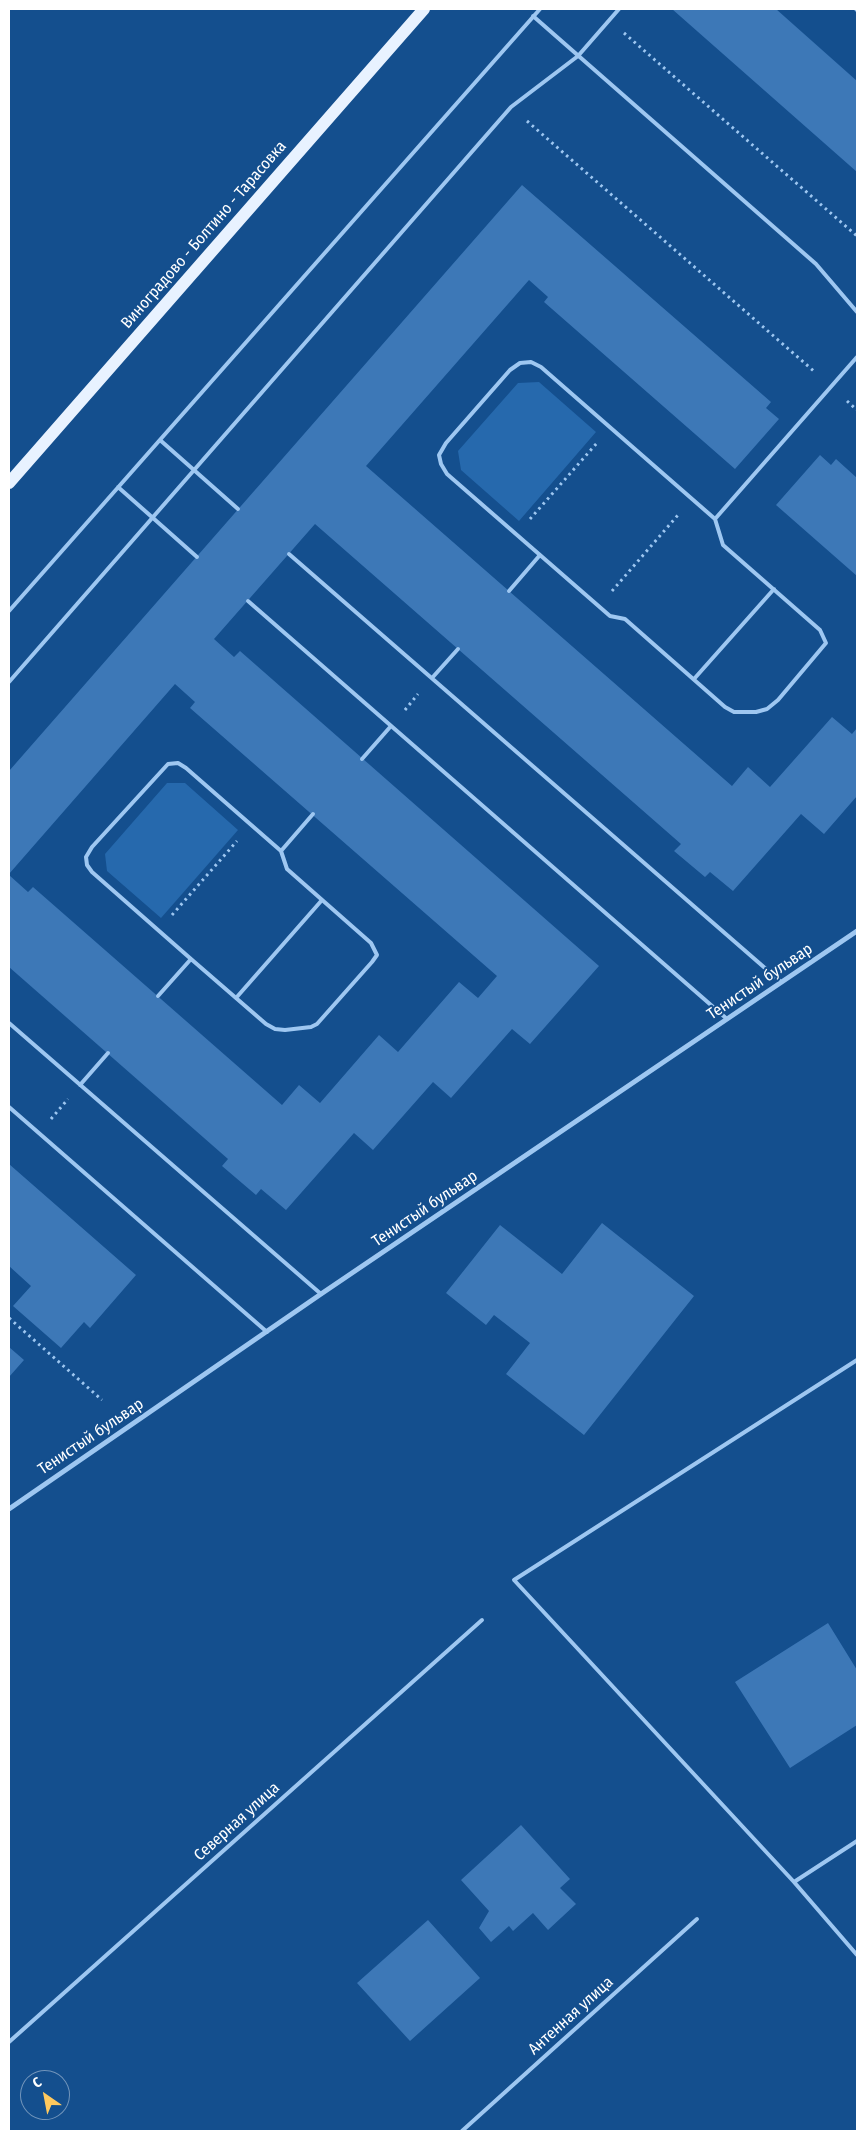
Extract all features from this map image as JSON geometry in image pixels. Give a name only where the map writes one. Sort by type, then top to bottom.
[{"type":"main road","name":"Виноградово - Болтино - Тарасовка","points":[[9,483],[424,9]]},
{"type":"street","name":"Тенистый бульвар","points":[[9,1510],[321,1294],[857,931]]},
{"type":"lane","points":[[9,611],[540,9]]},
{"type":"lane","points":[[9,682],[511,107],[578,56],[619,9]]},
{"type":"lane","points":[[533,16],[816,264],[857,312]]},
{"type":"lane","points":[[715,519],[857,356]]},
{"type":"lane","points":[[531,362],[541,367],[715,519],[724,545],[820,630],[826,643],[778,700],[767,709],[756,712],[734,712],[694,680],[625,619],[610,616],[447,474],[441,464],[439,455],[446,443],[504,377],[520,363],[531,362]]},
{"type":"lane","points":[[160,440],[238,509]]},
{"type":"lane","points":[[118,488],[197,557]]},
{"type":"lane","points":[[289,554],[781,982]]},
{"type":"lane","points":[[509,591],[540,555]]},
{"type":"lane","points":[[694,680],[774,589]]},
{"type":"lane","points":[[248,601],[727,1019]]},
{"type":"lane","points":[[432,678],[458,649]]},
{"type":"lane","points":[[362,758],[391,726]]},
{"type":"lane","points":[[178,763],[281,851],[287,869],[372,943],[377,955],[323,1018],[310,1028],[275,1029],[236,998],[92,872],[87,865],[86,857],[160,770],[168,764],[178,763]]},
{"type":"lane","points":[[281,851],[313,814]]},
{"type":"lane","points":[[236,998],[322,900]]},
{"type":"lane","points":[[158,996],[191,959]]},
{"type":"lane","points":[[9,1023],[321,1294]]},
{"type":"lane","points":[[80,1085],[108,1053]]},
{"type":"lane","points":[[9,1107],[267,1332]]},
{"type":"lane","points":[[857,1360],[514,1580],[794,1882],[857,1955]]},
{"type":"lane","name":"Северная улица","points":[[9,2042],[482,1620]]},
{"type":"lane","points":[[794,1882],[857,1841]]},
{"type":"lane","name":"Антенная улица","points":[[462,2131],[696,1919]]},
{"type":"path","points":[[610,20],[857,236]]},
{"type":"path","points":[[511,107],[857,410]]},
{"type":"path","points":[[516,534],[610,428]]},
{"type":"path","points":[[598,606],[692,499]]},
{"type":"path","points":[[391,726],[432,678]]},
{"type":"path","points":[[159,930],[251,825]]},
{"type":"path","points":[[38,1132],[80,1085]]},
{"type":"path","points":[[9,1318],[102,1400]]},
{"type":"shaded area","points":[[539,382],[596,432],[519,521],[461,470],[458,451],[518,383]]},
{"type":"shaded area","points":[[167,783],[185,783],[238,830],[161,918],[107,871],[105,854]]},
{"type":"building","points":[[672,9],[776,9],[857,81],[857,172]]},
{"type":"building","points":[[522,185],[771,402],[766,408],[779,419],[735,469],[544,302],[548,297],[529,280],[366,466],[732,786],[748,767],[770,787],[832,717],[852,734],[857,728],[857,796],[824,834],[801,814],[733,891],[710,872],[705,877],[674,851],[681,844],[315,524],[214,639],[234,657],[240,651],[599,966],[530,1044],[512,1029],[451,1098],[433,1082],[373,1150],[354,1133],[286,1210],[261,1189],[256,1195],[222,1166],[228,1159],[9,967],[9,875],[28,892],[33,887],[282,1105],[299,1085],[320,1103],[379,1035],[398,1052],[459,982],[478,998],[497,976],[190,708],[195,702],[175,684],[9,874],[9,771]]},
{"type":"building","points":[[820,455],[831,465],[836,459],[857,478],[857,576],[776,505]]},
{"type":"building","points":[[9,1164],[136,1275],[90,1328],[84,1322],[61,1348],[13,1306],[31,1286],[9,1266]]},
{"type":"building","points":[[602,1223],[694,1296],[584,1435],[506,1374],[530,1343],[494,1315],[486,1325],[446,1293],[500,1225],[562,1274]]},
{"type":"building","points":[[9,1347],[24,1360],[9,1377]]},
{"type":"building","points":[[828,1623],[857,1670],[857,1725],[790,1768],[735,1682]]},
{"type":"building","points":[[521,1825],[570,1879],[560,1888],[576,1904],[548,1930],[533,1913],[513,1931],[509,1926],[491,1942],[479,1928],[489,1911],[461,1880]]},
{"type":"building","points":[[428,1920],[480,1978],[410,2041],[357,1983]]}]
